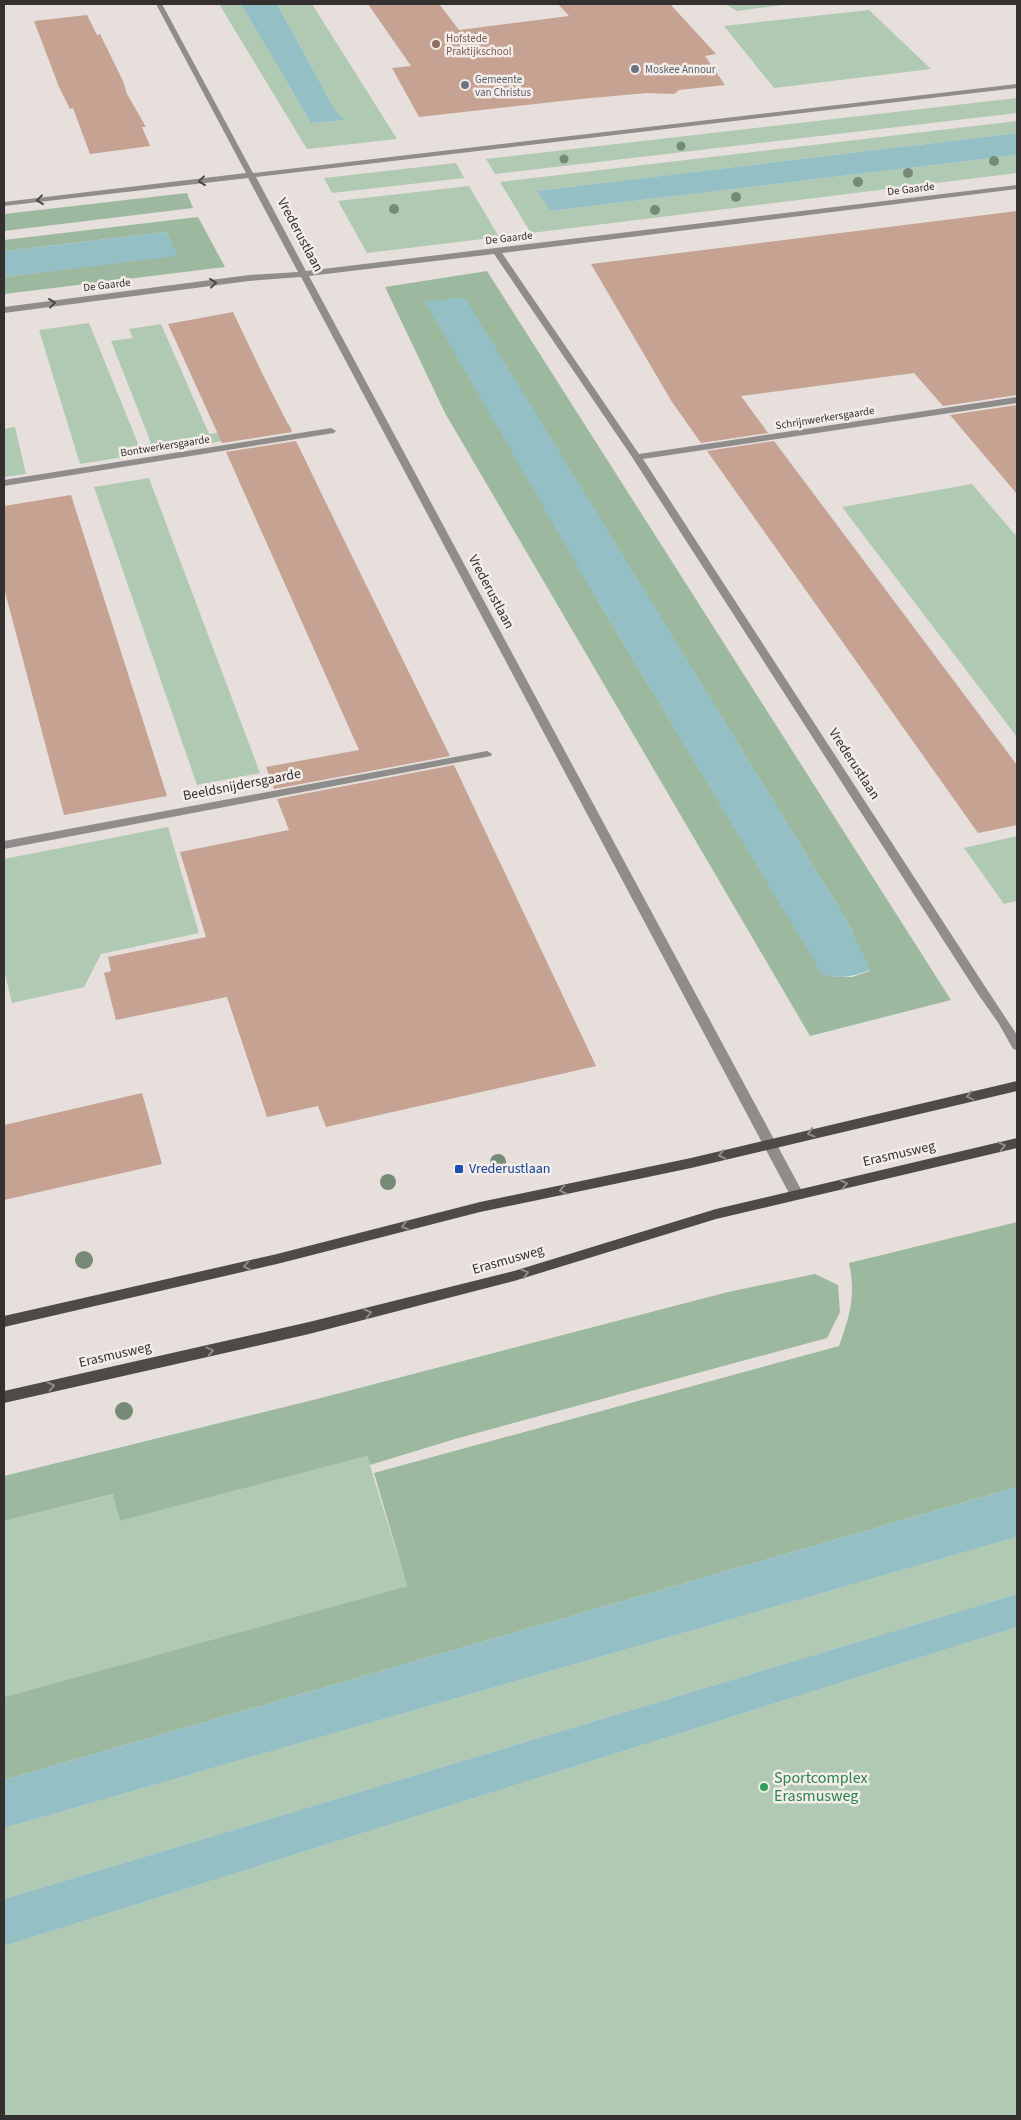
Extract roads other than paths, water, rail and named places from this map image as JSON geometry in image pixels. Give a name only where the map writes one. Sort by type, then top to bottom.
[{"type":"main road","points":[[4,1322],[277,1259],[480,1207],[691,1163],[1017,1086]]},
{"type":"main road","name":"Erasmusweg","points":[[4,1397],[318,1326],[514,1276],[716,1214],[1017,1143]]},
{"type":"street","name":"Vrederustlaan","points":[[158,4],[797,1195]]},
{"type":"street","points":[[4,204],[1017,86]]},
{"type":"street","name":"De Gaarde","points":[[4,310],[249,278],[303,274],[1017,187]]},
{"type":"street","name":"Vrederustlaan","points":[[496,251],[637,457],[1004,1022],[1017,1046]]},
{"type":"street","name":"Schrijnwerkersgaarde","points":[[637,457],[1017,400]]},
{"type":"street","name":"Bontwerkersgaarde","points":[[4,483],[330,431]]},
{"type":"street","name":"Beeldsnijdersgaarde","points":[[4,844],[487,754]]},
{"type":"water","points":[[241,4],[277,4],[335,110],[345,120],[311,123]]},
{"type":"water","points":[[1017,133],[1017,155],[550,211],[537,191]]},
{"type":"water","points":[[166,232],[178,256],[4,277],[4,251]]},
{"type":"water","points":[[458,298],[465,299],[470,306],[847,921],[870,970],[858,974],[834,977],[822,974],[599,603],[425,302]]},
{"type":"water","points":[[1017,1487],[1017,1537],[4,1828],[4,1780]]},
{"type":"water","points":[[1017,1594],[1017,1627],[4,1946],[4,1899]]},
{"type":"place","name":"Hofstede Praktijkschool","points":[[436,44]]},
{"type":"place","name":"Moskee Annour","points":[[635,69]]},
{"type":"place","name":"Gemeente van Christus","points":[[465,85]]},
{"type":"place","name":"Vrederustlaan","points":[[459,1169]]},
{"type":"place","name":"Sportcomplex Erasmusweg","points":[[764,1787]]}]
